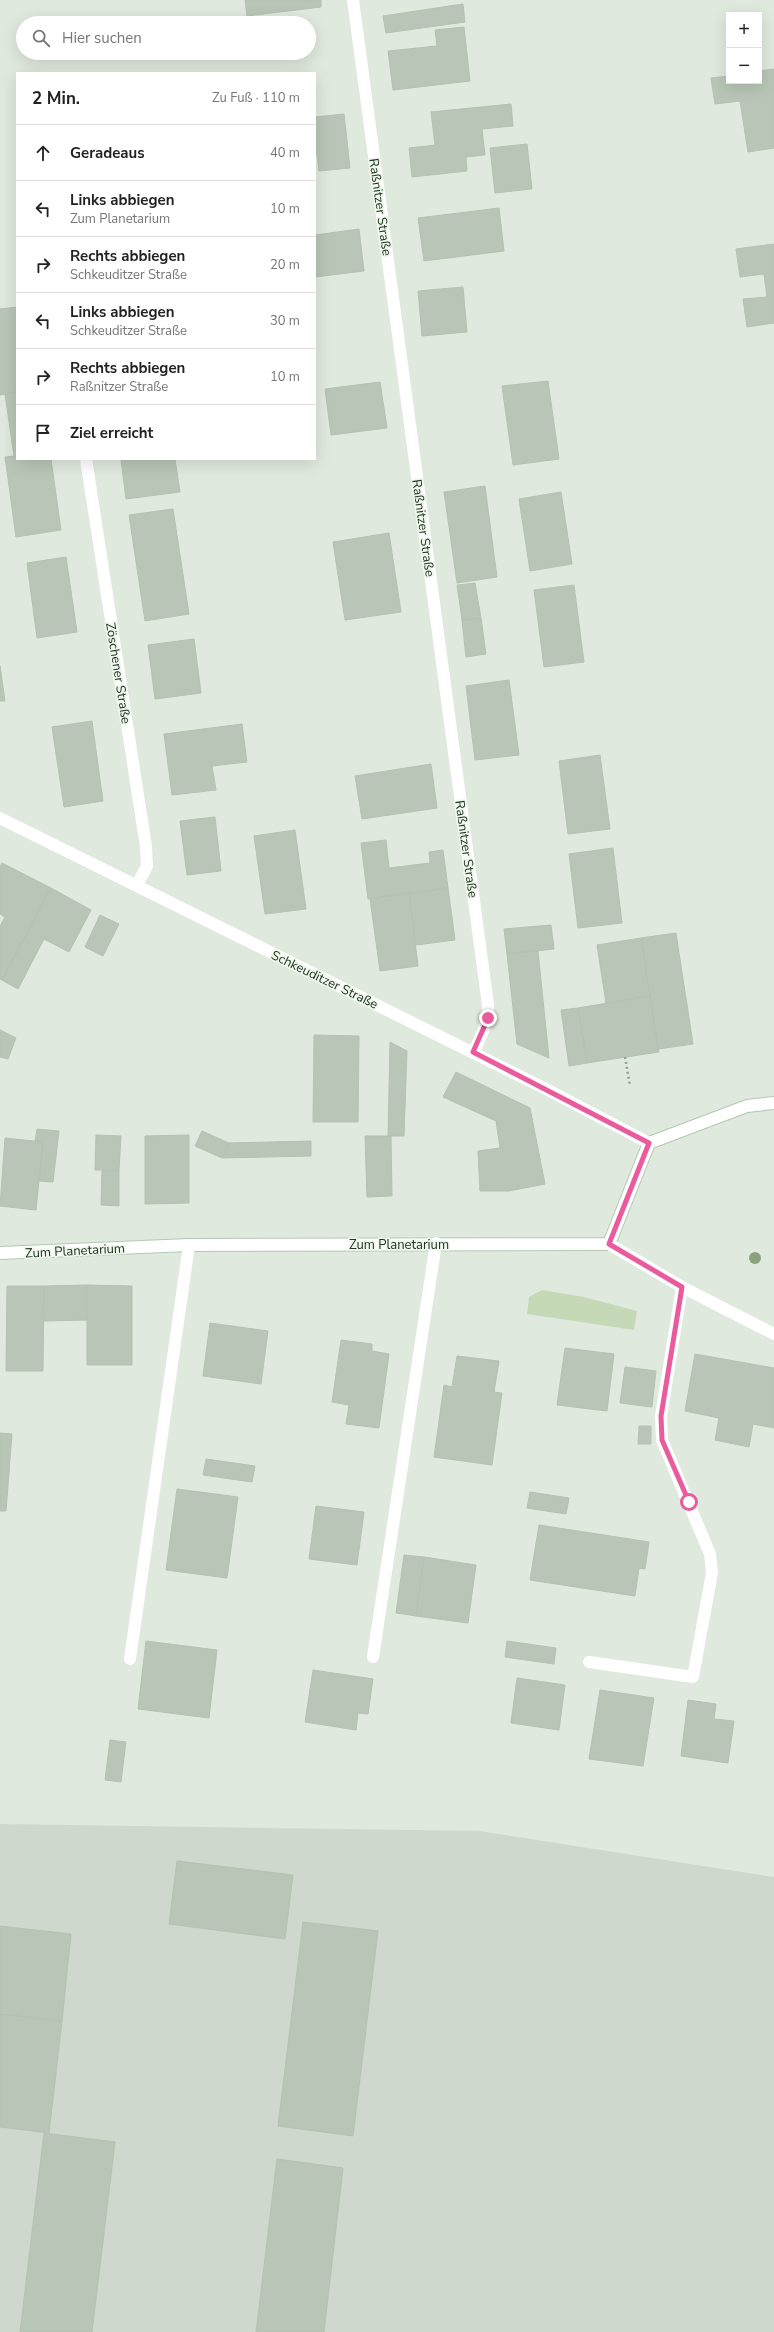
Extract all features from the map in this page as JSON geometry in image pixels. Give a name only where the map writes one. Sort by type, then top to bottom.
[{"type":"street","name":"Raßnitzer Straße","points":[[353,0],[488,1005],[488,1018],[473,1052]]},
{"type":"street","name":"Zöschener Straße","points":[[86,460],[146,847],[147,866],[137,885]]},
{"type":"street","name":"Schkeuditzer Straße","points":[[0,818],[473,1052],[649,1143]]},
{"type":"street","points":[[774,1103],[747,1106],[649,1143],[609,1244],[682,1287],[774,1334]]},
{"type":"street","points":[[373,1657],[436,1243]]},
{"type":"street","name":"Zum Planetarium","points":[[0,1253],[189,1245],[436,1243],[609,1244]]},
{"type":"street","points":[[130,1658],[189,1245]]},
{"type":"street","points":[[589,1662],[693,1677],[712,1573],[710,1554],[662,1440],[661,1416],[682,1287]]},
{"type":"path","points":[[625,1057],[630,1086]]},
{"type":"shaded area","points":[[0,1824],[479,1831],[774,1877],[774,2332],[0,2332]]},
{"type":"green space","points":[[542,1290],[584,1297],[637,1311],[634,1330],[527,1314],[529,1297]]},
{"type":"building","points":[[245,0],[321,0],[321,7],[247,16]]},
{"type":"building","points":[[463,4],[465,22],[386,33],[383,16]]},
{"type":"building","points":[[464,27],[470,81],[393,90],[388,51],[437,46],[435,30]]},
{"type":"building","points":[[774,69],[774,148],[748,152],[740,101],[715,104],[711,78],[726,76],[726,84],[762,84],[762,71]]},
{"type":"building","points":[[511,104],[513,126],[482,129],[485,155],[466,157],[467,171],[412,177],[409,148],[435,145],[431,112]]},
{"type":"building","points":[[344,114],[350,168],[319,171],[316,154],[316,117]]},
{"type":"building","points":[[527,144],[532,189],[495,193],[490,148]]},
{"type":"building","points":[[499,208],[504,251],[424,261],[418,218]]},
{"type":"building","points":[[359,229],[364,271],[316,277],[316,235]]},
{"type":"building","points":[[774,244],[774,323],[747,327],[743,299],[767,297],[764,274],[740,277],[736,249]]},
{"type":"building","points":[[463,287],[467,332],[422,336],[418,291]]},
{"type":"building","points":[[16,307],[16,392],[0,395],[0,309]]},
{"type":"building","points":[[548,381],[559,459],[513,465],[502,386]]},
{"type":"building","points":[[380,382],[387,428],[331,435],[325,389]]},
{"type":"building","points":[[16,392],[16,456],[14,456],[5,394]]},
{"type":"building","points":[[16,456],[16,460],[51,460],[61,530],[16,537],[5,457]]},
{"type":"building","points":[[121,460],[175,460],[180,492],[126,499]]},
{"type":"building","points":[[485,486],[497,577],[457,583],[444,492]]},
{"type":"building","points":[[561,492],[572,564],[530,571],[519,499]]},
{"type":"building","points":[[173,509],[189,614],[145,621],[129,515]]},
{"type":"building","points":[[389,533],[401,612],[345,620],[333,542]]},
{"type":"building","points":[[66,557],[77,632],[37,638],[27,563]]},
{"type":"building","points":[[475,583],[481,618],[462,620],[457,585]]},
{"type":"building","points":[[574,585],[584,662],[544,667],[534,590]]},
{"type":"building","points":[[481,618],[486,654],[466,657],[462,620]]},
{"type":"building","points":[[194,639],[201,693],[155,699],[148,645]]},
{"type":"building","points":[[0,666],[5,701],[0,701]]},
{"type":"building","points":[[509,680],[519,755],[475,760],[466,686]]},
{"type":"building","points":[[92,721],[103,801],[64,807],[52,727]]},
{"type":"building","points":[[242,724],[247,762],[212,766],[216,790],[172,795],[164,734]]},
{"type":"building","points":[[600,755],[610,829],[568,834],[559,761]]},
{"type":"building","points":[[431,764],[437,808],[362,819],[355,776]]},
{"type":"building","points":[[215,817],[221,871],[187,875],[180,821]]},
{"type":"building","points":[[295,830],[306,909],[265,914],[254,836]]},
{"type":"building","points":[[386,840],[389,868],[430,863],[429,852],[443,850],[448,888],[368,899],[361,843]]},
{"type":"building","points":[[613,848],[622,923],[578,928],[569,854]]},
{"type":"building","points":[[2,863],[51,888],[2,980],[0,979],[0,926],[5,917],[0,914],[0,867]]},
{"type":"building","points":[[51,888],[91,910],[69,952],[44,939],[18,989],[2,980]]},
{"type":"building","points":[[448,888],[455,940],[416,945],[409,893]]},
{"type":"building","points":[[409,893],[418,966],[380,971],[370,899]]},
{"type":"building","points":[[100,915],[119,924],[103,956],[85,947]]},
{"type":"building","points":[[551,925],[554,949],[507,954],[504,929]]},
{"type":"building","points":[[676,933],[693,1044],[658,1049],[641,938]]},
{"type":"building","points":[[641,938],[650,996],[606,1003],[597,945]]},
{"type":"building","points":[[538,951],[549,1058],[517,1044],[507,954]]},
{"type":"building","points":[[650,996],[659,1052],[587,1063],[578,1008]]},
{"type":"building","points":[[578,1008],[587,1063],[569,1066],[561,1010]]},
{"type":"building","points":[[0,1030],[16,1038],[8,1059],[0,1057]]},
{"type":"building","points":[[314,1035],[359,1036],[358,1122],[313,1122]]},
{"type":"building","points":[[390,1042],[407,1051],[404,1136],[388,1136]]},
{"type":"building","points":[[456,1072],[530,1108],[545,1184],[509,1191],[480,1191],[478,1151],[500,1148],[496,1121],[443,1097]]},
{"type":"building","points":[[37,1129],[59,1131],[53,1182],[39,1181],[43,1142],[35,1141]]},
{"type":"building","points":[[202,1131],[229,1143],[222,1158],[195,1146]]},
{"type":"building","points":[[96,1135],[121,1136],[119,1170],[95,1170]]},
{"type":"building","points":[[189,1135],[189,1203],[145,1204],[145,1136]]},
{"type":"building","points":[[365,1136],[391,1136],[392,1196],[367,1197]]},
{"type":"building","points":[[5,1138],[43,1142],[36,1210],[0,1206]]},
{"type":"building","points":[[311,1141],[311,1156],[222,1158],[229,1143]]},
{"type":"building","points":[[102,1170],[119,1170],[119,1206],[101,1205]]},
{"type":"building","points":[[87,1285],[87,1320],[43,1321],[44,1286]]},
{"type":"building","points":[[87,1285],[132,1286],[132,1365],[87,1365]]},
{"type":"building","points":[[7,1286],[44,1286],[43,1371],[6,1371]]},
{"type":"building","points":[[210,1323],[268,1331],[261,1384],[203,1376]]},
{"type":"building","points":[[341,1340],[372,1344],[372,1351],[389,1354],[379,1428],[346,1424],[349,1405],[332,1402]]},
{"type":"building","points":[[565,1348],[614,1354],[607,1411],[557,1405]]},
{"type":"building","points":[[695,1354],[774,1368],[774,1428],[753,1424],[749,1447],[715,1440],[719,1418],[685,1411]]},
{"type":"building","points":[[457,1356],[499,1361],[494,1392],[502,1393],[492,1465],[434,1457],[444,1385],[452,1387]]},
{"type":"building","points":[[625,1367],[656,1371],[652,1407],[620,1403]]},
{"type":"building","points":[[639,1426],[651,1426],[651,1444],[638,1444]]},
{"type":"building","points":[[0,1433],[12,1434],[6,1511],[0,1511]]},
{"type":"building","points":[[206,1459],[255,1466],[252,1482],[203,1475]]},
{"type":"building","points":[[177,1489],[238,1497],[227,1578],[166,1570]]},
{"type":"building","points":[[530,1492],[569,1498],[566,1514],[527,1508]]},
{"type":"building","points":[[316,1506],[364,1512],[357,1565],[309,1559]]},
{"type":"building","points":[[539,1525],[649,1542],[645,1569],[639,1568],[635,1596],[530,1580]]},
{"type":"building","points":[[404,1555],[424,1557],[416,1616],[396,1613]]},
{"type":"building","points":[[424,1557],[476,1565],[468,1623],[416,1616]]},
{"type":"building","points":[[146,1641],[217,1650],[209,1718],[138,1709]]},
{"type":"building","points":[[507,1641],[556,1648],[554,1664],[505,1657]]},
{"type":"building","points":[[313,1670],[373,1679],[368,1714],[358,1713],[356,1730],[305,1722]]},
{"type":"building","points":[[517,1678],[565,1685],[559,1730],[511,1723]]},
{"type":"building","points":[[600,1690],[654,1698],[643,1766],[589,1759]]},
{"type":"building","points":[[688,1700],[716,1704],[714,1719],[734,1721],[728,1763],[681,1756]]},
{"type":"building","points":[[110,1740],[126,1742],[121,1782],[105,1780]]},
{"type":"building","points":[[177,1861],[293,1875],[285,1939],[169,1924]]},
{"type":"building","points":[[303,1922],[378,1931],[353,2136],[278,2126]]},
{"type":"building","points":[[0,1926],[71,1934],[62,2021],[0,2014]]},
{"type":"building","points":[[0,2014],[62,2021],[49,2133],[0,2127]]},
{"type":"building","points":[[44,2133],[115,2142],[92,2332],[20,2332]]},
{"type":"building","points":[[277,2159],[343,2168],[324,2332],[256,2332]]},
{"type":"route","points":[[488,1018],[473,1052],[649,1143],[609,1244],[682,1287],[661,1416],[662,1440],[689,1502]]}]
